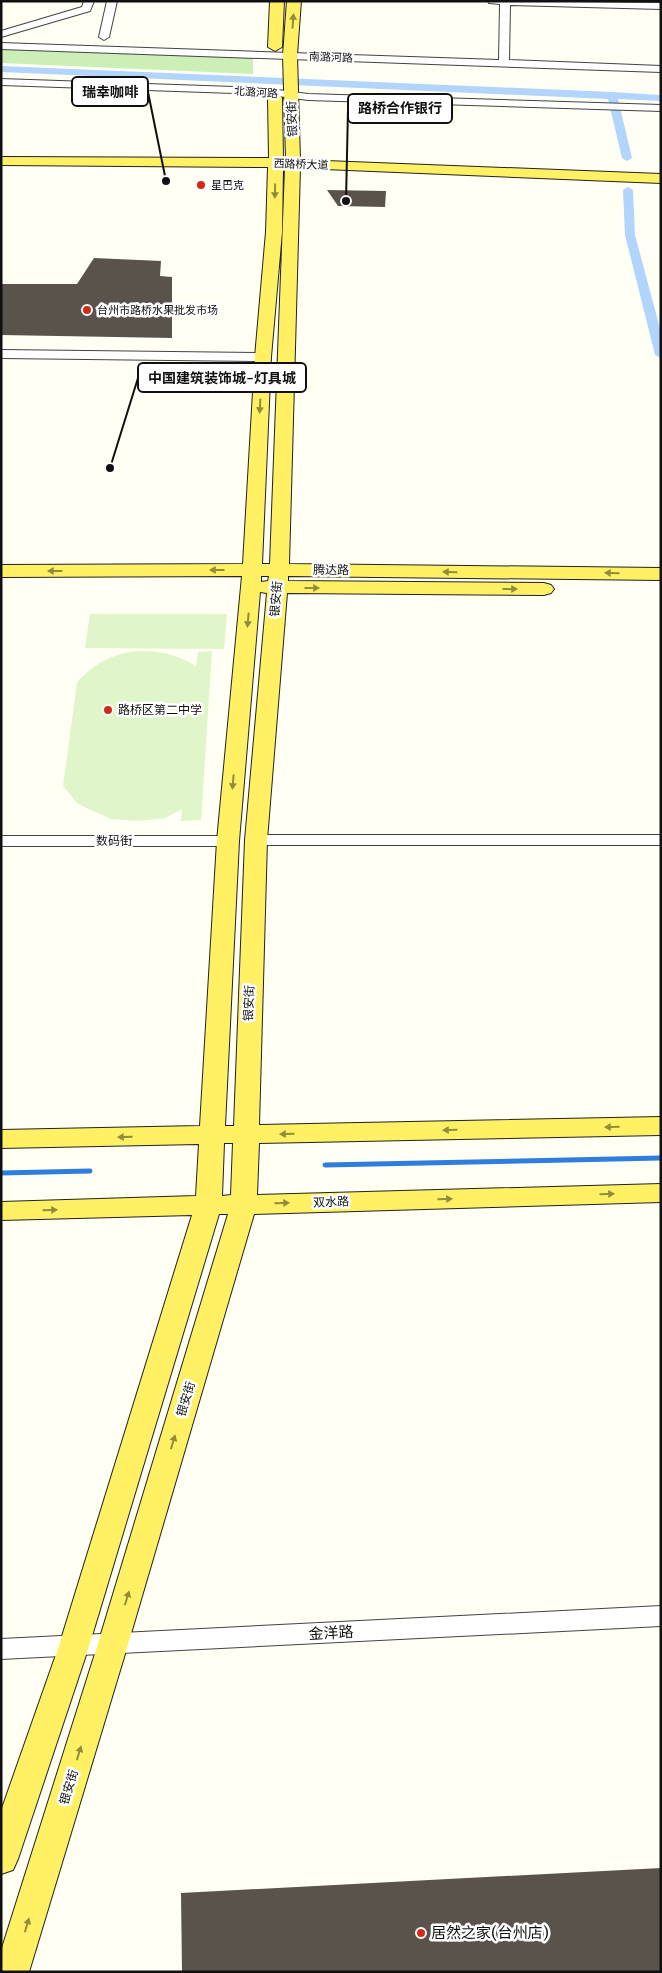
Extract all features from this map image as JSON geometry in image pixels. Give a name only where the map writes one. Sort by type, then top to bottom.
[{"type":"main road","points":[[275,60],[277,1]]},
{"type":"main road","name":"银安街","points":[[12,1972],[113,1644],[244,1204],[256,840],[278,579],[286,290],[283,88],[290,56],[294,1]]},
{"type":"main road","name":"西路桥大道","points":[[1,153],[212,154],[285,160],[661,179]]},
{"type":"main road","name":"银安街","points":[[1,1859],[74,1646],[208,1206],[228,841],[251,578],[263,356],[274,232],[285,160]]},
{"type":"main road","name":"西路桥大道","points":[[1,161],[285,160],[661,172]]},
{"type":"main road","name":"腾达路","points":[[1,571],[661,590]]},
{"type":"main road","name":"腾达路","points":[[278,579],[661,574]]},
{"type":"main road","name":"腾达路","points":[[1,587],[251,578]]},
{"type":"main road","points":[[1,1140],[661,1126]]},
{"type":"main road","name":"双水路","points":[[1,1211],[661,1193]]},
{"type":"street","points":[[1,34],[86,9],[89,1]]},
{"type":"street","points":[[104,37],[112,1]]},
{"type":"street","points":[[493,1],[640,3],[661,6]]},
{"type":"street","points":[[504,63],[505,2]]},
{"type":"street","points":[[1,26],[20,28]]},
{"type":"street","name":"南潞河路","points":[[1,46],[275,60],[290,56],[661,69]]},
{"type":"street","name":"北潞河路","points":[[1,82],[283,88],[620,108],[661,108]]},
{"type":"street","points":[[1,354],[263,356]]},
{"type":"street","points":[[256,840],[661,840]]},
{"type":"street","name":"数码街","points":[[1,841],[228,841]]},
{"type":"street","name":"金洋路","points":[[1,1650],[661,1616]]},
{"type":"green space","points":[[1,49],[253,58],[253,74],[1,63]]},
{"type":"green space","points":[[90,614],[227,614],[224,649],[85,648]]},
{"type":"green space","points":[[149,651],[165,653],[181,658],[196,666],[198,652],[212,651],[201,820],[181,821],[182,809],[165,818],[140,821],[111,819],[78,804],[63,786],[77,683],[103,661],[118,655]]},
{"type":"building","points":[[327,190],[386,191],[385,207],[338,206]]},
{"type":"building","name":"台州市路桥水果批发市场","points":[[94,258],[161,261],[160,276],[172,277],[172,338],[1,335],[1,284],[77,284]]},
{"type":"building","name":"居然之家(台州店)","points":[[661,1868],[661,1972],[182,1972],[181,1893]]},
{"type":"waterway","points":[[1,69],[612,96]]},
{"type":"waterway","points":[[612,96],[661,98]]},
{"type":"waterway","points":[[612,96],[627,158]]},
{"type":"waterway","points":[[628,190],[630,235],[661,355]]},
{"type":"waterway","points":[[325,1165],[661,1158]]},
{"type":"waterway","points":[[1,1173],[90,1171]]},
{"type":"place","name":"瑞幸咖啡","points":[[166,181]]},
{"type":"place","name":"星巴克","points":[[201,185]]},
{"type":"place","name":"路桥合作银行","points":[[346,201]]},
{"type":"place","name":"台州市路桥水果批发市场","points":[[87,310]]},
{"type":"place","name":"中国建筑装饰城-灯具城","points":[[110,468]]},
{"type":"place","name":"路桥区第二中学","points":[[108,710]]},
{"type":"place","name":"居然之家(台州店)","points":[[421,1933]]}]
